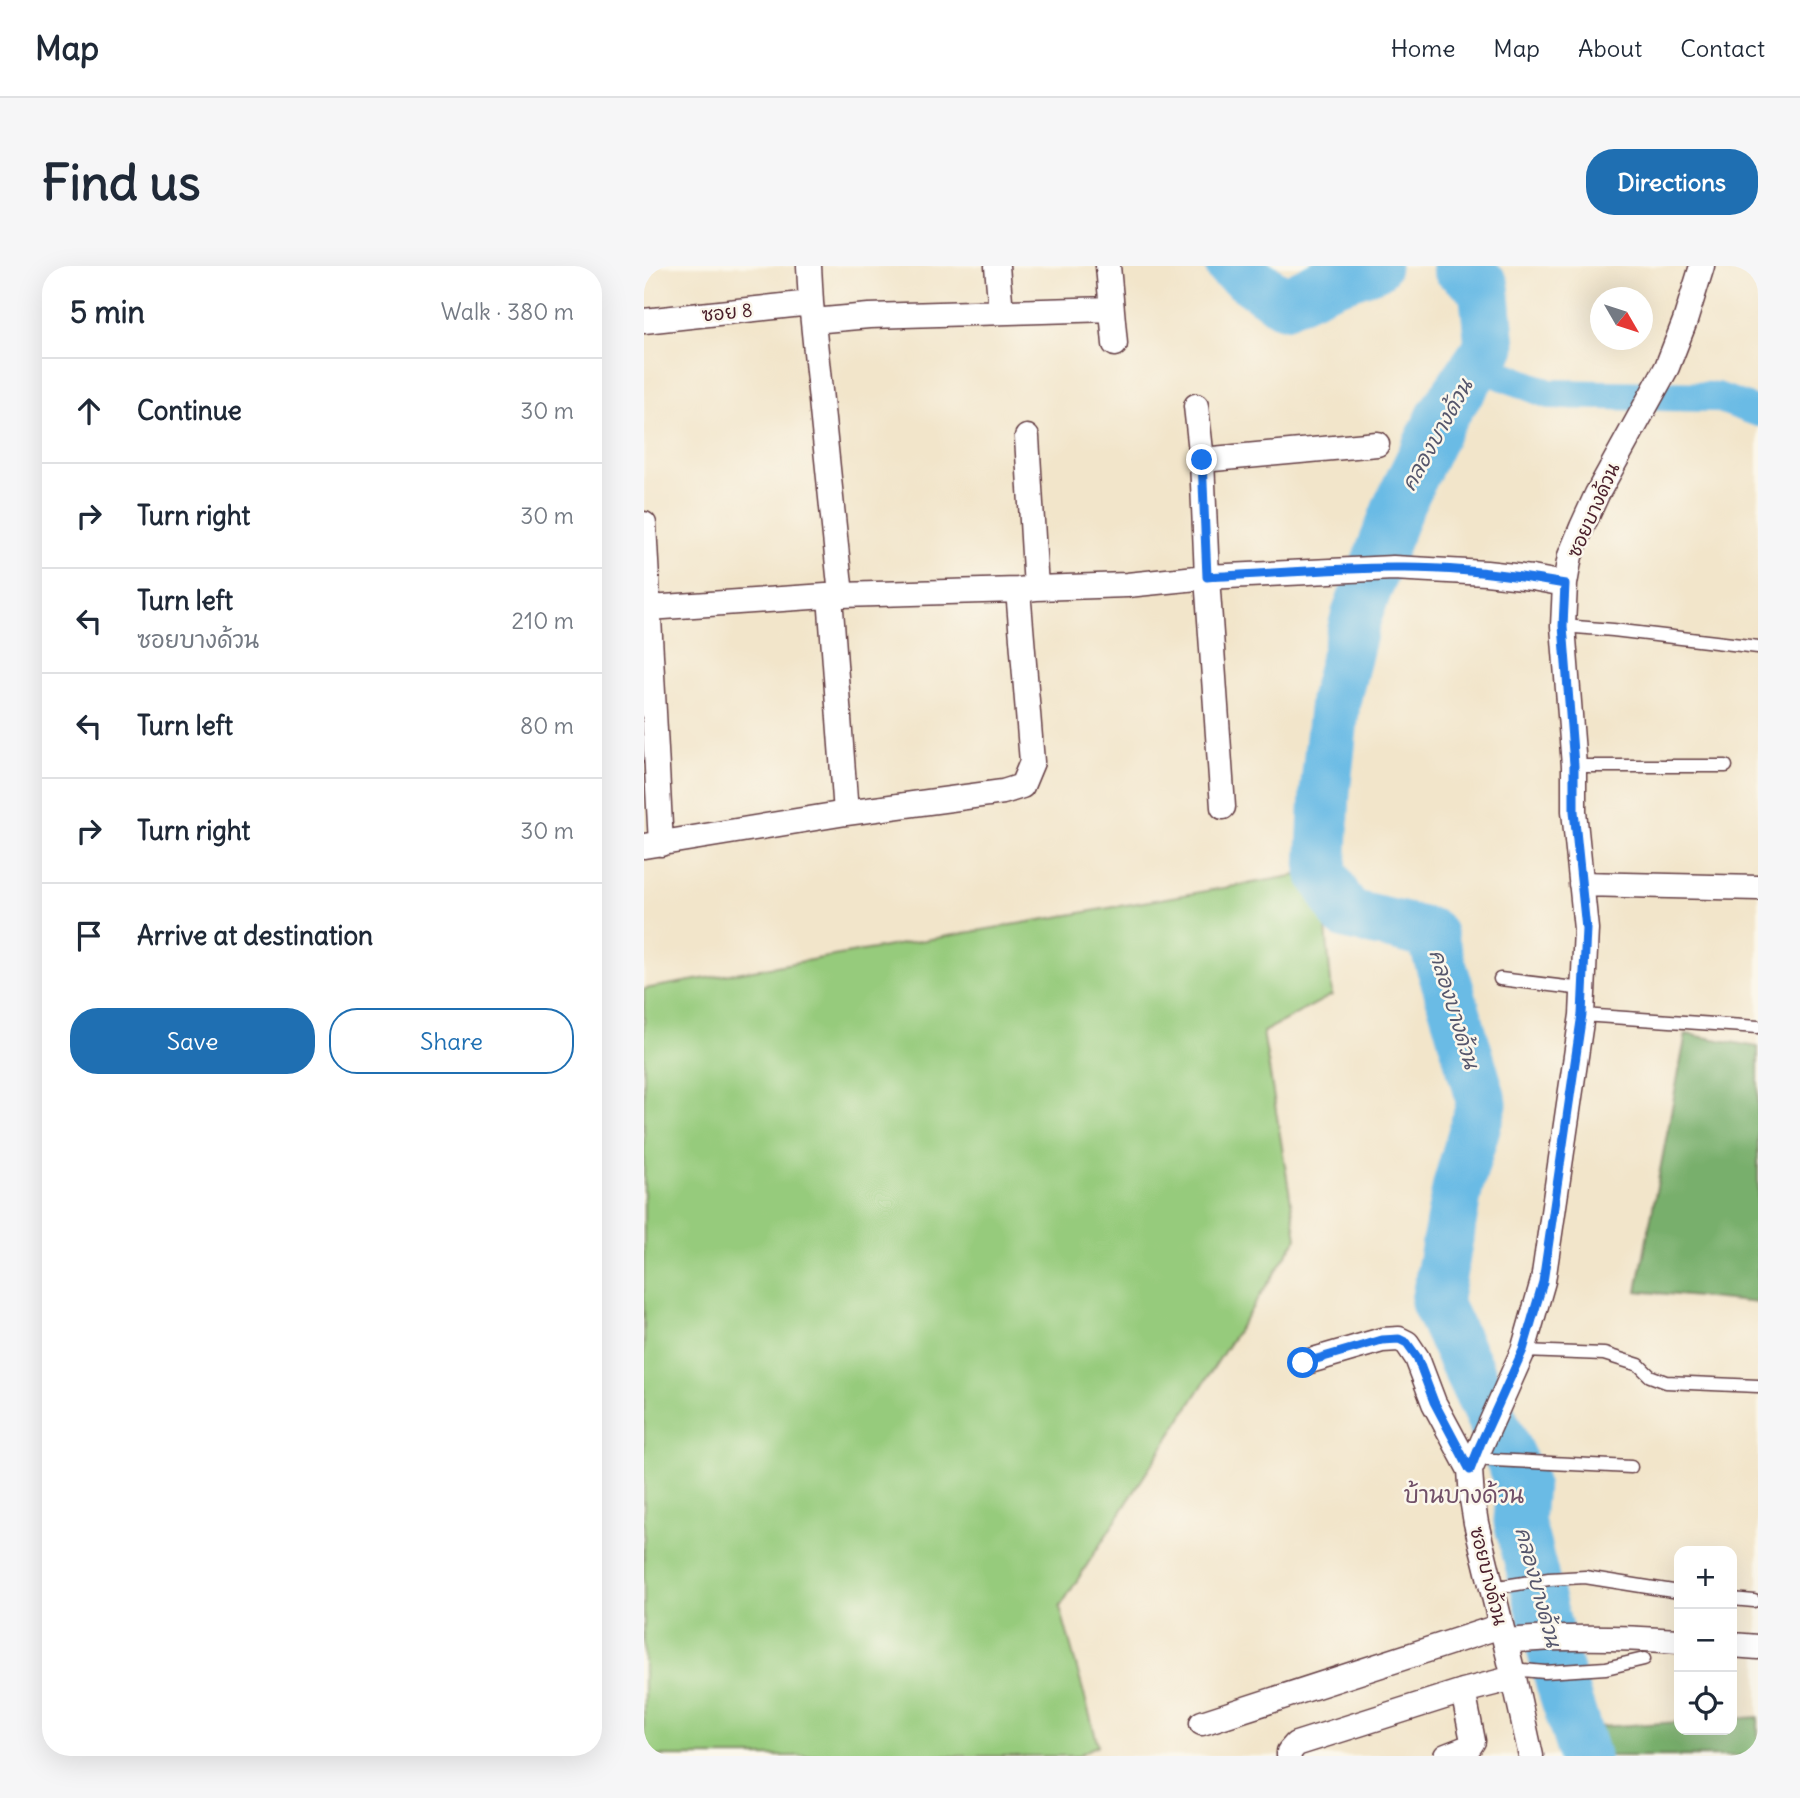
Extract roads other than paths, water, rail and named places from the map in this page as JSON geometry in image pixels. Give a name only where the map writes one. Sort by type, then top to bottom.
[{"type":"street","points":[[809,266],[835,596],[846,813]]},
{"type":"street","points":[[997,266],[1001,312]]},
{"type":"street","points":[[1108,266],[1115,344]]},
{"type":"street","name":"ซอยบางด้วน","points":[[1531,1756],[1472,1499],[1475,1458],[1518,1361],[1543,1282],[1582,1014],[1586,929],[1574,811],[1574,765],[1563,626],[1565,584],[1570,556],[1582,527],[1667,367],[1685,321],[1698,268]]},
{"type":"street","name":"ซอย 8","points":[[644,321],[812,312],[869,316],[1111,309]]},
{"type":"street","points":[[1196,406],[1202,460],[1223,807]]},
{"type":"street","points":[[644,524],[649,608],[652,845],[846,813],[1003,792],[1021,786],[1032,762],[1027,589],[1027,437]]},
{"type":"street","points":[[1202,460],[1377,444]]},
{"type":"street","points":[[649,608],[835,596],[1127,584],[1341,569],[1393,568],[1486,573],[1565,584]]},
{"type":"street","points":[[1581,884],[1758,888]]},
{"type":"street","points":[[1303,1363],[1382,1340],[1399,1339],[1407,1343],[1417,1357],[1434,1402],[1475,1458]]},
{"type":"street","points":[[1202,1723],[1503,1633],[1530,1639],[1566,1637],[1674,1641]]},
{"type":"street","points":[[1737,1645],[1758,1647]]},
{"type":"street","points":[[1289,1756],[1296,1744],[1513,1674]]},
{"type":"street","points":[[1446,1756],[1469,1747],[1472,1741],[1464,1691]]},
{"type":"lane","points":[[1563,626],[1613,629],[1758,647]]},
{"type":"lane","points":[[1574,765],[1726,766]]},
{"type":"lane","points":[[1500,979],[1583,989]]},
{"type":"lane","points":[[1582,1014],[1758,1027]]},
{"type":"lane","points":[[1518,1361],[1604,1354],[1639,1366],[1650,1376],[1665,1382],[1758,1386]]},
{"type":"lane","points":[[1475,1458],[1631,1467]]},
{"type":"lane","points":[[1492,1588],[1549,1579],[1585,1577],[1674,1591]]},
{"type":"lane","points":[[1737,1599],[1754,1601]]},
{"type":"lane","points":[[1513,1674],[1606,1668],[1644,1659]]},
{"type":"waterway","name":"คลองบางด้วน","points":[[1231,266],[1284,303],[1331,281],[1375,266]]},
{"type":"waterway","name":"คลองบางด้วน","points":[[1457,266],[1484,287],[1490,346],[1442,416],[1398,507],[1356,617],[1335,701],[1325,792],[1321,871],[1346,914],[1431,934],[1448,987],[1482,1103],[1458,1185],[1436,1302],[1522,1483],[1519,1521],[1561,1683],[1584,1756]]},
{"type":"waterway","points":[[1477,365],[1549,394],[1717,397],[1758,412]]},
{"type":"district","name":"บ้านบางด้วน","points":[[1464,1495]]}]
